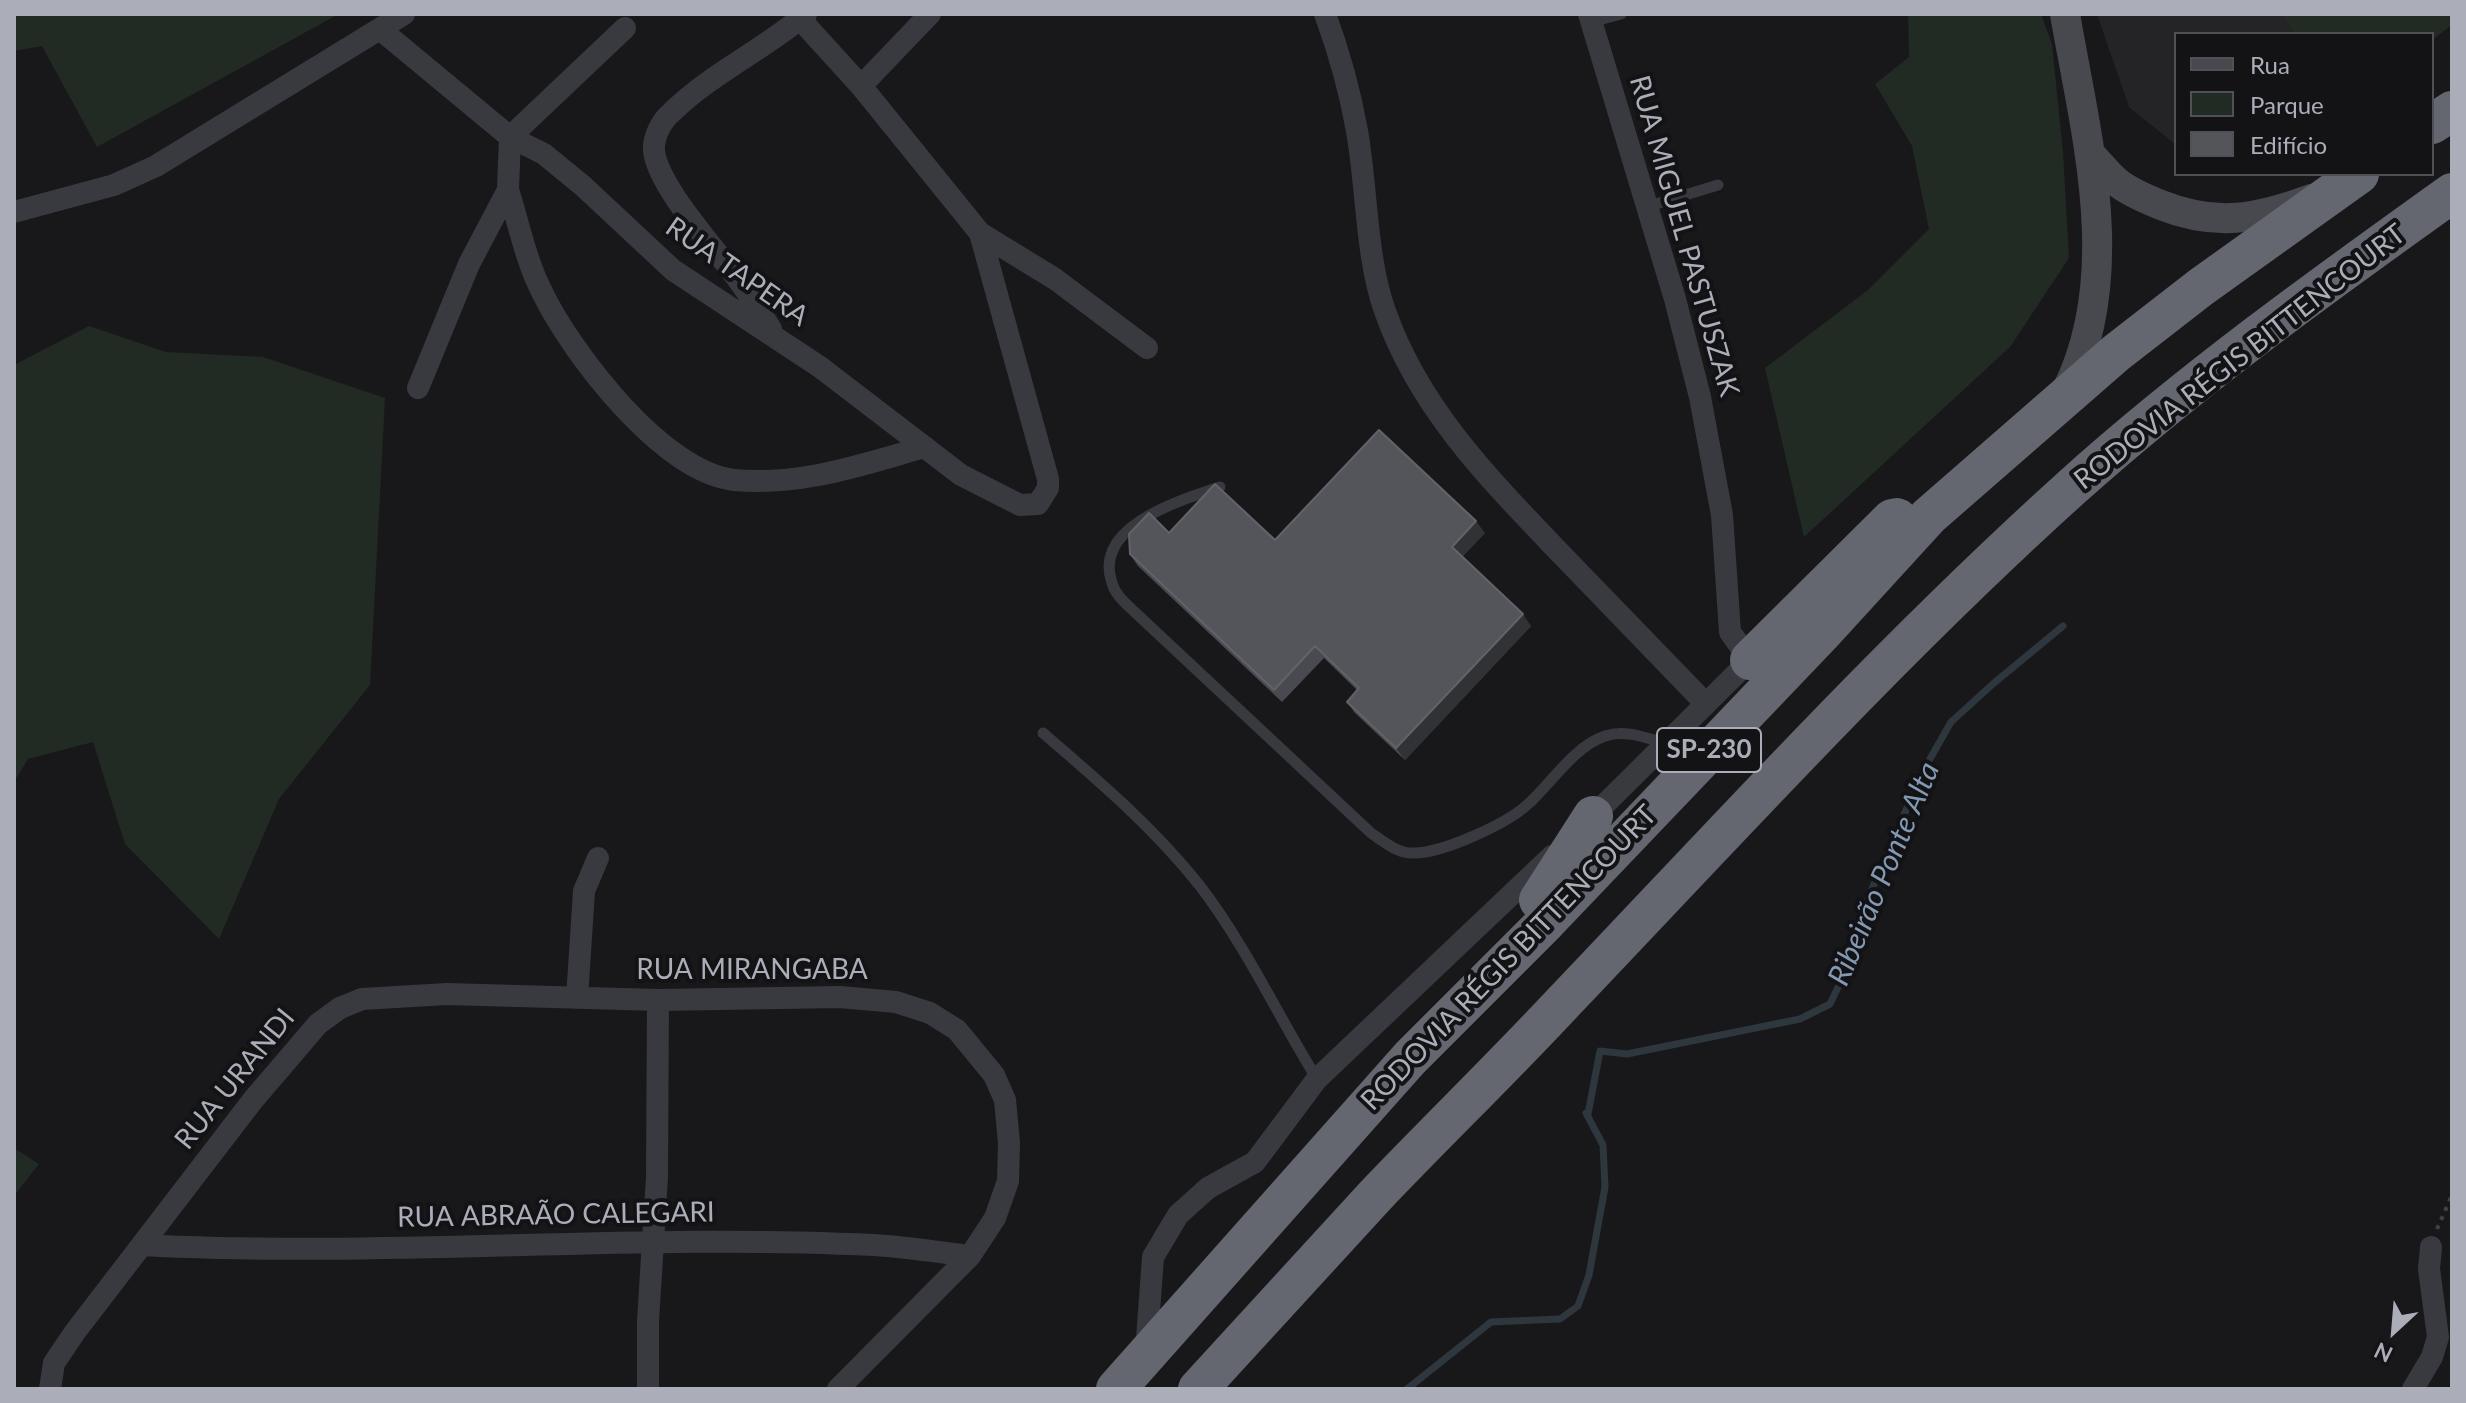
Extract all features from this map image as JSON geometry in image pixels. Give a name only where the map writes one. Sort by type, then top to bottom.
[{"type":"highway","points":[[2434,123],[2452,111]]},
{"type":"highway","name":"RODOVIA RÉGIS BITTENCOURT","points":[[1116,1389],[1410,1058],[1547,921],[1823,632],[1929,516],[2064,397],[2201,287],[2347,182]]},
{"type":"highway","name":"RODOVIA RÉGIS BITTENCOURT","points":[[1198,1389],[1640,918],[1920,632],[2072,487],[2256,337],[2452,193]]},
{"type":"highway","points":[[1750,660],[1892,519],[1929,516]]},
{"type":"highway","points":[[1410,1058],[1459,994],[1528,916],[1558,876],[1593,816]]},
{"type":"main road","points":[[2064,397],[2087,343],[2096,267],[2091,155],[2065,14]]},
{"type":"main road","points":[[2091,155],[2117,183],[2145,199],[2179,212],[2217,220],[2257,216],[2347,182]]},
{"type":"street","points":[[14,212],[114,185],[156,166],[404,14]]},
{"type":"street","points":[[861,86],[930,14]]},
{"type":"street","points":[[1325,14],[1345,74],[1357,132],[1372,250],[1383,308],[1403,360],[1435,410],[1482,470],[1706,704]]},
{"type":"street","points":[[776,336],[659,169],[654,148],[657,134],[670,113],[713,78],[803,16],[980,233],[1055,279],[1147,348]]},
{"type":"street","name":"RUA MIGUEL PASTUSZAK","points":[[1590,18],[1675,299],[1700,397],[1722,515],[1730,632],[1750,660]]},
{"type":"street","points":[[625,28],[510,137],[508,190],[541,292],[603,385],[667,447],[694,466],[732,479],[810,479],[925,447]]},
{"type":"street","name":"RUA TAPERA","points":[[381,30],[510,137],[554,162],[673,270],[776,336],[961,475],[1020,505],[1030,506],[1038,504],[1048,488],[1043,460],[980,233]]},
{"type":"street","points":[[418,388],[469,264],[508,190]]},
{"type":"street","points":[[1146,1355],[1153,1257],[1178,1215],[1208,1188],[1255,1162],[1317,1079],[1593,816],[1750,660]]},
{"type":"street","points":[[577,998],[584,891],[598,858]]},
{"type":"street","name":"RUA URANDI","points":[[50,1389],[54,1363],[291,1052],[318,1024],[340,1008],[362,999],[447,994],[577,998]]},
{"type":"street","name":"RUA MIRANGABA","points":[[577,998],[840,997],[896,1002],[930,1013],[957,1030],[994,1075],[1005,1100],[1009,1143],[1008,1181],[995,1218],[970,1256],[838,1389]]},
{"type":"street","points":[[648,1389],[657,1177],[658,1000]]},
{"type":"street","name":"RUA ABRAÃO CALEGARI","points":[[142,1245],[238,1250],[746,1242],[877,1245],[970,1256]]},
{"type":"street","points":[[2413,1389],[2432,1357],[2438,1337],[2429,1269],[2431,1247]]},
{"type":"lane","points":[[1590,18],[1621,14]]},
{"type":"lane","points":[[1646,207],[1718,185]]},
{"type":"lane","points":[[1220,487],[1165,507],[1126,530],[1115,547],[1109,565],[1112,583],[1119,596],[1139,616],[1352,815],[1392,848],[1412,854],[1435,850],[1503,823],[1527,805],[1587,747],[1605,736],[1627,733],[1666,744]]},
{"type":"lane","points":[[1043,733],[1132,810],[1201,888],[1229,929],[1317,1079]]},
{"type":"path","points":[[2431,1247],[2440,1217],[2452,1195]]},
{"type":"shaded area","points":[[2097,14],[2288,14],[2283,18],[2294,32],[2174,32],[2174,143],[2129,107]]},
{"type":"green space","points":[[14,14],[337,15],[97,147],[42,46],[14,51]]},
{"type":"green space","points":[[1908,14],[2041,14],[2052,44],[2063,152],[2069,258],[2010,347],[1804,537],[1765,368],[1868,290],[1929,229],[1912,146],[1875,84],[1909,57]]},
{"type":"green space","points":[[2288,14],[2452,14],[2452,25],[2434,38],[2434,32],[2294,32],[2283,18]]},
{"type":"green space","points":[[89,326],[166,352],[263,357],[385,398],[370,685],[279,799],[219,939],[125,844],[93,742],[28,759],[14,782],[14,365]]},
{"type":"green space","points":[[14,1148],[39,1164],[14,1196]]},
{"type":"building","points":[[1379,430],[1476,521],[1452,547],[1523,614],[1396,748],[1347,702],[1359,688],[1315,646],[1274,690],[1130,554],[1129,534],[1149,513],[1169,533],[1215,484],[1275,540]]},
{"type":"waterway","name":"Ribeirão Ponte Alta","points":[[1407,1389],[1491,1322],[1560,1319],[1578,1306],[1589,1275],[1605,1187],[1603,1145],[1586,1113],[1600,1051],[1627,1054],[1800,1019],[1830,1004],[1842,979],[1856,926],[1922,773],[1951,722],[2063,626]]}]
